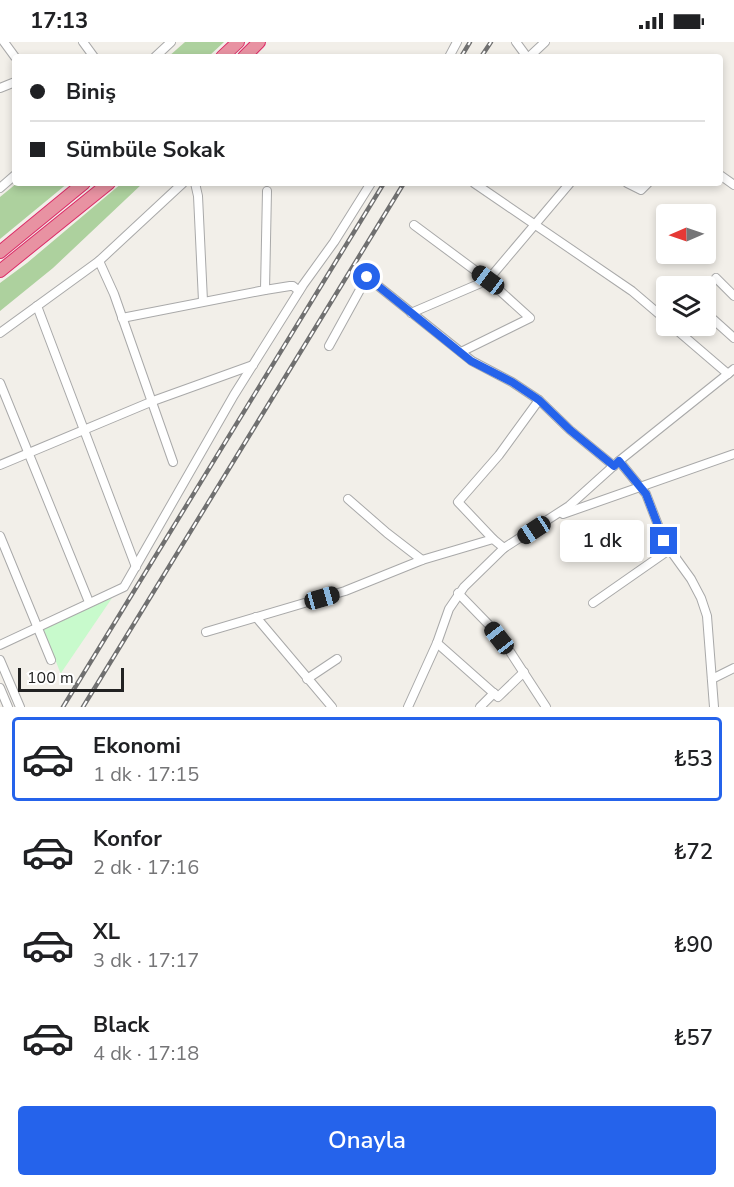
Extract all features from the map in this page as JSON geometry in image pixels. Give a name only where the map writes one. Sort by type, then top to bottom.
[{"type":"highway","points":[[225,54],[238,42]]},
{"type":"highway","points":[[247,54],[259,42]]},
{"type":"highway","points":[[0,252],[80,186]]},
{"type":"highway","points":[[0,271],[105,186]]},
{"type":"street","points":[[516,42],[526,54]]},
{"type":"street","points":[[531,54],[545,42]]},
{"type":"street","points":[[158,54],[170,43]]},
{"type":"street","points":[[0,188],[12,178]]},
{"type":"street","points":[[0,333],[99,261],[180,186]]},
{"type":"street","points":[[196,186],[203,301]]},
{"type":"street","points":[[0,645],[124,587],[253,365],[369,186]]},
{"type":"street","points":[[478,186],[632,291],[656,311]]},
{"type":"street","points":[[411,313],[488,280],[537,225],[565,186]]},
{"type":"street","points":[[265,290],[267,191]]},
{"type":"street","points":[[414,225],[488,280],[530,318],[461,352]]},
{"type":"street","points":[[99,261],[153,401],[173,462]]},
{"type":"street","points":[[329,346],[367,277],[481,367],[512,382],[539,400],[570,430],[616,463],[642,487],[661,534],[691,579],[705,609],[714,707]]},
{"type":"street","points":[[716,278],[734,296]]},
{"type":"street","points":[[122,318],[290,286],[299,291]]},
{"type":"street","points":[[38,306],[136,567]]},
{"type":"street","points":[[716,322],[734,338]]},
{"type":"street","points":[[408,707],[437,643],[449,609],[458,593],[504,549],[555,517],[616,463],[731,371],[685,336]]},
{"type":"street","points":[[0,465],[153,401],[253,365]]},
{"type":"street","points":[[0,383],[89,602]]},
{"type":"street","points":[[504,549],[458,502],[499,455],[539,400]]},
{"type":"street","points":[[555,517],[734,454]]},
{"type":"street","points":[[348,498],[422,560]]},
{"type":"street","points":[[0,536],[51,660]]},
{"type":"street","points":[[206,632],[345,591],[422,560],[493,539]]},
{"type":"street","points":[[593,603],[669,549]]},
{"type":"street","points":[[458,593],[492,628],[546,707]]},
{"type":"street","points":[[256,618],[332,707]]},
{"type":"street","points":[[437,643],[498,697],[524,672]]},
{"type":"street","points":[[307,679],[337,659]]},
{"type":"street","points":[[0,660],[20,707]]},
{"type":"street","points":[[712,679],[734,668]]},
{"type":"street","points":[[0,688],[8,707]]},
{"type":"street","points":[[480,707],[494,693]]},
{"type":"green space","points":[[185,42],[224,42],[211,54],[171,54]]},
{"type":"green space","points":[[13,186],[64,186],[0,239],[0,197]]},
{"type":"green space","points":[[118,186],[140,186],[53,268],[0,311],[0,283]]},
{"type":"green space","points":[[112,598],[61,673],[43,628]]},
{"type":"railway","points":[[463,54],[470,42]]},
{"type":"railway","points":[[483,54],[491,42]]},
{"type":"railway","points":[[63,707],[382,186]]},
{"type":"railway","points":[[83,707],[402,186]]},
{"type":"route","points":[[367,277],[471,361],[523,388],[539,400],[570,430],[614,466],[619,461],[646,494],[664,541]]}]
